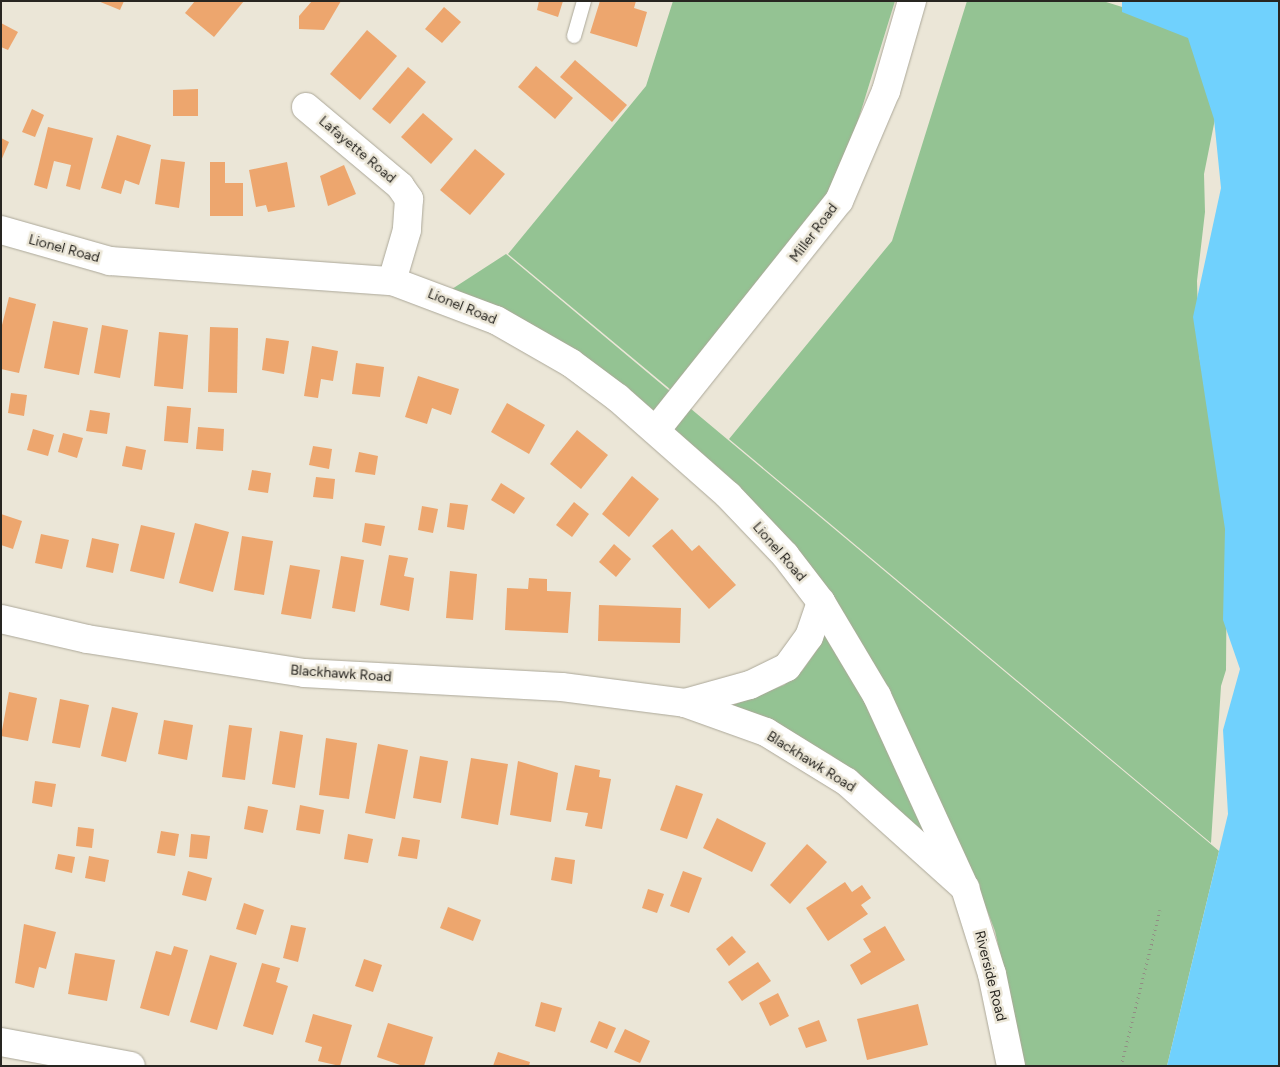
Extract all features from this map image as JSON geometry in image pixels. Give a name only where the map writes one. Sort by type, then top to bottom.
[{"type":"street","name":"Miller Road","points":[[656,430],[839,201],[886,91],[912,1]]},
{"type":"street","name":"Lafayette Road","points":[[306,107],[400,186],[408,199],[407,230],[392,281]]},
{"type":"street","name":"Lionel Road","points":[[1,230],[110,261],[392,281],[444,298],[532,339],[572,363],[656,430],[741,509],[821,602],[877,696],[965,888]]},
{"type":"street","name":"Blackhawk Road","points":[[685,703],[750,685],[787,668],[809,637],[821,602]]},
{"type":"street","name":"Blackhawk Road","points":[[1,619],[87,639],[304,673],[562,687],[685,703],[766,732],[847,782],[965,888]]},
{"type":"street","name":"Riverside Road","points":[[965,888],[992,974],[1011,1066]]},
{"type":"street","points":[[1,1042],[56,1059],[131,1066]]},
{"type":"lane","points":[[574,36],[584,1]]},
{"type":"path","points":[[1121,1066],[1160,910]]},
{"type":"green space","points":[[673,1],[895,1],[831,208],[677,395],[508,254],[646,86]]},
{"type":"green space","points":[[967,1],[1103,1],[1202,32],[1215,119],[1204,174],[1205,212],[1197,281],[1199,355],[1218,458],[1227,537],[1226,670],[1221,686],[1211,843],[729,439],[892,241]]},
{"type":"green space","points":[[506,254],[1219,851],[1167,1066],[1025,1066],[995,931],[973,874],[831,755],[728,707],[784,685],[802,671],[819,647],[836,603],[760,511],[685,439],[611,378],[499,308],[452,289]]},
{"type":"water","points":[[1122,1],[1279,1],[1279,1066],[1167,1066],[1228,814],[1223,730],[1240,669],[1223,620],[1225,529],[1193,317],[1221,188],[1214,119],[1188,38],[1122,12]]},
{"type":"building","points":[[98,1],[124,1],[120,10]]},
{"type":"building","points":[[195,1],[244,1],[214,37],[185,13]]},
{"type":"building","points":[[312,1],[341,1],[324,30],[299,29],[299,16]]},
{"type":"building","points":[[539,1],[563,1],[558,17],[537,10]]},
{"type":"building","points":[[600,1],[636,1],[634,8],[647,12],[637,47],[590,33]]},
{"type":"building","points":[[444,7],[461,22],[442,43],[425,29]]},
{"type":"building","points":[[1,23],[18,32],[8,50],[1,47]]},
{"type":"building","points":[[367,30],[397,56],[360,100],[330,74]]},
{"type":"building","points":[[575,60],[627,105],[612,122],[560,77]]},
{"type":"building","points":[[536,66],[573,98],[555,119],[518,87]]},
{"type":"building","points":[[408,67],[426,82],[390,124],[372,109]]},
{"type":"building","points":[[198,89],[198,116],[173,116],[173,90]]},
{"type":"building","points":[[32,109],[44,115],[35,137],[22,132]]},
{"type":"building","points":[[423,113],[453,139],[431,164],[401,137]]},
{"type":"building","points":[[48,127],[93,138],[80,190],[66,186],[71,165],[54,161],[47,189],[34,185]]},
{"type":"building","points":[[117,135],[151,145],[139,185],[125,180],[121,194],[101,188]]},
{"type":"building","points":[[1,138],[9,142],[1,161]]},
{"type":"building","points":[[475,149],[505,174],[470,215],[440,190]]},
{"type":"building","points":[[161,159],[185,162],[179,208],[155,204]]},
{"type":"building","points":[[210,162],[225,162],[225,183],[243,183],[243,216],[210,216]]},
{"type":"building","points":[[287,162],[295,207],[268,212],[266,205],[256,207],[249,170]]},
{"type":"building","points":[[344,165],[356,194],[328,206],[320,176]]},
{"type":"building","points":[[9,297],[36,304],[19,373],[1,369],[1,329]]},
{"type":"building","points":[[53,321],[88,328],[79,375],[44,368]]},
{"type":"building","points":[[102,325],[128,330],[120,378],[94,373]]},
{"type":"building","points":[[210,327],[238,328],[237,393],[208,392]]},
{"type":"building","points":[[159,332],[188,335],[183,389],[154,386]]},
{"type":"building","points":[[266,338],[289,341],[284,374],[262,370]]},
{"type":"building","points":[[312,346],[338,351],[333,381],[321,379],[318,398],[304,396]]},
{"type":"building","points":[[356,363],[384,367],[380,397],[352,394]]},
{"type":"building","points":[[418,376],[459,389],[451,415],[432,408],[427,424],[405,417]]},
{"type":"building","points":[[11,393],[27,395],[24,416],[8,413]]},
{"type":"building","points":[[507,403],[545,425],[529,454],[491,432]]},
{"type":"building","points":[[167,406],[191,408],[188,443],[164,441]]},
{"type":"building","points":[[90,410],[110,413],[107,434],[86,431]]},
{"type":"building","points":[[198,427],[224,429],[223,451],[196,449]]},
{"type":"building","points":[[33,429],[54,435],[48,456],[27,450]]},
{"type":"building","points":[[577,430],[608,455],[581,489],[550,464]]},
{"type":"building","points":[[63,433],[83,438],[77,458],[58,452]]},
{"type":"building","points":[[126,446],[146,450],[142,470],[122,466]]},
{"type":"building","points":[[313,446],[332,449],[329,469],[309,465]]},
{"type":"building","points":[[359,452],[378,456],[375,475],[355,472]]},
{"type":"building","points":[[252,470],[271,473],[268,493],[248,490]]},
{"type":"building","points":[[632,476],[659,499],[629,537],[602,514]]},
{"type":"building","points":[[316,477],[335,479],[333,499],[313,497]]},
{"type":"building","points":[[501,483],[525,498],[514,514],[491,500]]},
{"type":"building","points":[[574,502],[589,514],[572,537],[556,525]]},
{"type":"building","points":[[450,503],[468,505],[464,530],[447,527]]},
{"type":"building","points":[[422,506],[438,509],[433,533],[418,530]]},
{"type":"building","points":[[1,514],[22,521],[13,549],[1,545]]},
{"type":"building","points":[[195,523],[229,532],[213,592],[179,583]]},
{"type":"building","points":[[365,523],[385,526],[381,546],[362,542]]},
{"type":"building","points":[[141,525],[175,533],[164,579],[130,571]]},
{"type":"building","points":[[672,529],[692,551],[699,545],[736,585],[709,609],[652,546]]},
{"type":"building","points":[[41,534],[69,540],[62,569],[35,563]]},
{"type":"building","points":[[242,536],[273,541],[264,595],[234,590]]},
{"type":"building","points":[[92,538],[119,544],[113,573],[86,567]]},
{"type":"building","points":[[614,544],[631,559],[616,577],[599,562]]},
{"type":"building","points":[[389,555],[408,558],[404,576],[414,578],[409,611],[380,605]]},
{"type":"building","points":[[341,556],[364,560],[355,612],[332,608]]},
{"type":"building","points":[[290,565],[320,570],[311,619],[281,614]]},
{"type":"building","points":[[450,571],[477,574],[473,620],[446,618]]},
{"type":"building","points":[[529,578],[547,579],[547,591],[571,592],[568,633],[505,630],[507,588],[528,589]]},
{"type":"building","points":[[599,605],[681,608],[680,643],[598,641]]},
{"type":"building","points":[[9,692],[37,698],[28,741],[1,736]]},
{"type":"building","points":[[60,699],[89,705],[80,748],[52,743]]},
{"type":"building","points":[[112,707],[138,713],[126,762],[101,756]]},
{"type":"building","points":[[164,720],[193,725],[187,760],[158,754]]},
{"type":"building","points":[[229,725],[252,728],[245,780],[222,777]]},
{"type":"building","points":[[280,731],[303,735],[295,788],[272,784]]},
{"type":"building","points":[[326,738],[357,743],[349,799],[319,795]]},
{"type":"building","points":[[378,744],[408,750],[395,819],[365,813]]},
{"type":"building","points":[[420,756],[448,761],[441,803],[413,798]]},
{"type":"building","points":[[471,758],[508,764],[498,825],[461,818]]},
{"type":"building","points":[[518,761],[558,773],[551,822],[510,815]]},
{"type":"building","points":[[575,765],[600,770],[599,777],[611,779],[602,829],[585,826],[588,813],[566,810]]},
{"type":"building","points":[[35,781],[56,784],[52,807],[32,803]]},
{"type":"building","points":[[676,785],[703,794],[687,839],[660,830]]},
{"type":"building","points":[[300,805],[324,810],[320,834],[296,830]]},
{"type":"building","points":[[248,806],[268,810],[263,833],[244,829]]},
{"type":"building","points":[[717,818],[766,843],[752,872],[703,848]]},
{"type":"building","points":[[78,827],[94,829],[92,848],[76,846]]},
{"type":"building","points":[[161,831],[179,834],[175,856],[157,853]]},
{"type":"building","points":[[191,834],[210,836],[207,859],[189,857]]},
{"type":"building","points":[[348,834],[373,839],[368,863],[344,859]]},
{"type":"building","points":[[402,837],[420,840],[417,859],[398,856]]},
{"type":"building","points":[[807,844],[827,862],[790,904],[770,885]]},
{"type":"building","points":[[58,854],[75,857],[72,873],[55,869]]},
{"type":"building","points":[[89,856],[109,860],[105,882],[85,878]]},
{"type":"building","points":[[555,857],[575,860],[572,884],[551,880]]},
{"type":"building","points":[[188,871],[212,878],[206,901],[182,895]]},
{"type":"building","points":[[683,871],[702,878],[689,913],[670,906]]},
{"type":"building","points":[[845,882],[852,892],[862,885],[871,898],[861,905],[868,914],[828,941],[806,908]]},
{"type":"building","points":[[648,889],[664,894],[657,913],[642,908]]},
{"type":"building","points":[[244,903],[264,910],[256,935],[236,929]]},
{"type":"building","points":[[448,907],[481,920],[473,941],[440,928]]},
{"type":"building","points":[[24,924],[56,932],[46,969],[39,967],[34,988],[15,983]]},
{"type":"building","points":[[291,925],[306,928],[298,962],[283,958]]},
{"type":"building","points":[[885,926],[905,960],[861,985],[850,965],[871,952],[863,939]]},
{"type":"building","points":[[732,936],[746,952],[729,966],[716,949]]},
{"type":"building","points":[[174,946],[188,950],[169,1016],[140,1008],[156,951],[171,955]]},
{"type":"building","points":[[75,953],[115,960],[107,1001],[68,994]]},
{"type":"building","points":[[210,955],[237,963],[217,1030],[190,1022]]},
{"type":"building","points":[[364,959],[382,965],[373,992],[355,986]]},
{"type":"building","points":[[758,962],[771,981],[742,1001],[728,982]]},
{"type":"building","points":[[262,963],[280,968],[276,982],[288,986],[273,1035],[243,1026]]},
{"type":"building","points":[[778,993],[789,1016],[770,1026],[759,1003]]},
{"type":"building","points":[[541,1002],[562,1008],[555,1032],[535,1026]]},
{"type":"building","points":[[918,1004],[928,1045],[867,1060],[857,1019]]},
{"type":"building","points":[[313,1014],[352,1025],[340,1066],[318,1061],[322,1047],[305,1042]]},
{"type":"building","points":[[819,1020],[827,1041],[806,1048],[798,1028]]},
{"type":"building","points":[[599,1021],[616,1028],[607,1049],[590,1042]]},
{"type":"building","points":[[388,1023],[433,1037],[424,1066],[403,1066],[377,1057]]},
{"type":"building","points":[[625,1029],[650,1041],[640,1063],[614,1052]]},
{"type":"building","points":[[498,1052],[530,1062],[529,1066],[493,1066]]}]
